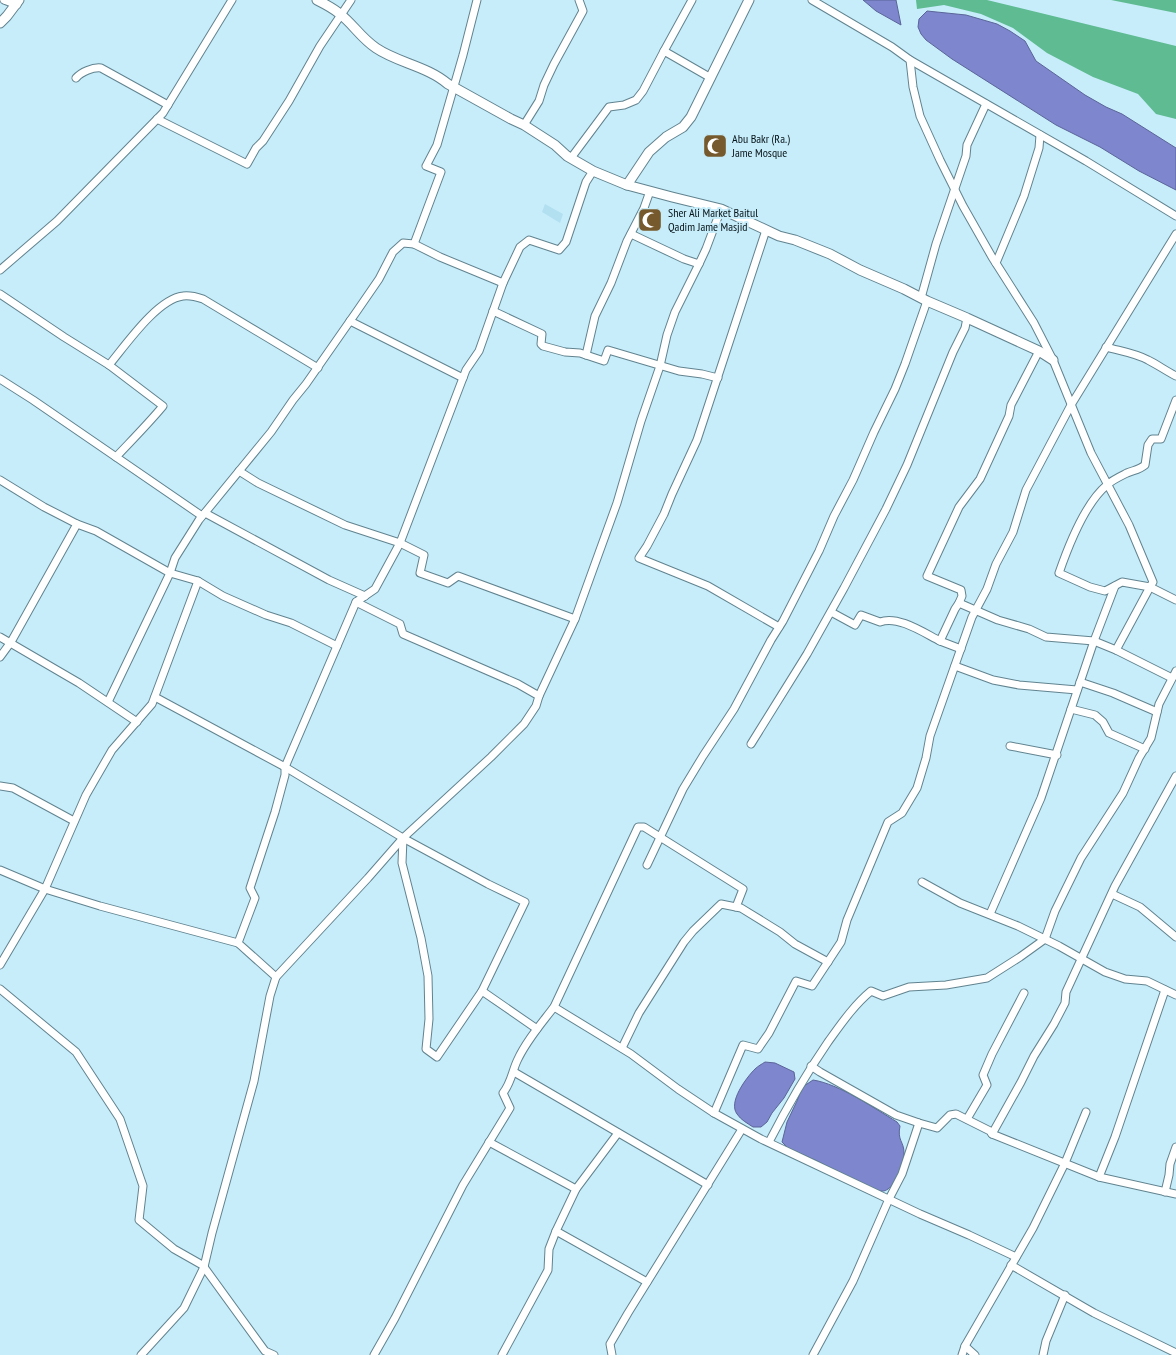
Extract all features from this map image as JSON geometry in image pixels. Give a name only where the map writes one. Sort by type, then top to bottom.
[{"type":"street","points":[[4,0],[18,2]]},
{"type":"street","points":[[0,270],[57,221],[163,113],[232,0]]},
{"type":"street","points":[[317,0],[342,15],[363,38],[377,49],[397,60],[431,72],[454,87],[524,125],[593,172],[627,185],[721,209],[779,236],[795,240],[830,254],[860,270],[1039,351],[1054,360]]},
{"type":"street","points":[[157,119],[247,164],[289,101],[320,46],[352,0]]},
{"type":"street","points":[[414,244],[441,172],[426,166],[437,145],[477,0]]},
{"type":"street","points":[[524,125],[539,102],[544,85],[554,64],[584,11],[579,0]]},
{"type":"street","points":[[571,158],[609,107],[624,105],[636,100],[643,91],[692,0]]},
{"type":"street","points":[[627,185],[649,152],[666,137],[683,127],[691,117],[749,0]]},
{"type":"street","points":[[812,0],[910,60],[1176,216]]},
{"type":"street","points":[[0,23],[18,2]]},
{"type":"street","points":[[664,51],[711,78]]},
{"type":"street","points":[[910,60],[913,87],[920,116],[963,206],[1034,323],[1054,360],[1091,453],[1129,525],[1153,582],[1116,650]]},
{"type":"street","points":[[76,78],[80,74],[96,67],[101,68],[168,105]]},
{"type":"street","points":[[647,865],[683,789],[734,709],[819,551],[895,388],[905,364],[924,299],[936,244],[968,145],[986,104]]},
{"type":"street","points":[[996,263],[1024,196],[1039,148],[1040,135]]},
{"type":"street","points":[[238,943],[255,898],[250,888],[275,812],[285,775],[285,767],[356,602],[375,589],[400,543],[466,370],[479,352],[502,283],[520,247],[529,240],[558,250],[566,242],[586,182],[593,172]]},
{"type":"street","points":[[586,355],[595,316],[650,191]]},
{"type":"street","points":[[141,1355],[184,1308],[204,1266],[254,1081],[270,996],[276,977],[403,838],[491,757],[524,724],[536,706],[574,619],[617,503],[641,421],[660,366],[666,335],[675,312],[706,249],[721,209]]},
{"type":"street","points":[[766,230],[697,440],[664,514],[648,546],[639,558],[708,586],[779,627]]},
{"type":"street","points":[[631,234],[699,264]]},
{"type":"street","points":[[714,1113],[743,1045],[758,1049],[769,1033],[796,981],[812,986],[841,942],[847,920],[888,822],[902,813],[917,788],[930,736],[972,617],[987,589],[996,564],[1012,532],[1026,490],[1071,405],[1176,234]]},
{"type":"street","points":[[108,702],[170,573],[175,558],[204,514],[271,432],[292,400],[318,368],[379,278],[393,252],[403,243],[414,244],[502,283]]},
{"type":"street","points":[[0,294],[109,365],[163,406],[148,425],[116,457]]},
{"type":"street","points":[[109,365],[136,331],[154,314],[172,300],[183,296],[203,299],[318,368]]},
{"type":"street","points":[[493,311],[542,334],[541,344],[543,346],[586,355],[604,361],[608,350],[660,366],[718,378]]},
{"type":"street","points":[[751,744],[831,612],[896,488],[953,352],[965,328],[967,318]]},
{"type":"street","points":[[350,321],[463,378]]},
{"type":"street","points":[[1106,347],[1143,358],[1176,376]]},
{"type":"street","points":[[940,641],[954,608],[962,596],[961,590],[927,576],[959,507],[980,479],[1009,416],[1011,405],[1039,351]]},
{"type":"street","points":[[0,379],[204,514],[329,580],[365,596]]},
{"type":"street","points":[[1176,400],[1161,439],[1152,438],[1148,445],[1145,465],[1140,470],[1129,472],[1108,484],[1095,499],[1073,537],[1059,573],[1090,587],[1105,591],[1122,582],[1150,587],[1176,600]]},
{"type":"street","points":[[239,471],[258,483],[345,525],[400,543],[424,555],[420,573],[448,583],[458,576],[574,619]]},
{"type":"street","points":[[0,480],[44,507],[96,531],[170,573],[198,581],[223,596],[266,615],[292,623],[337,646]]},
{"type":"street","points":[[0,656],[78,524]]},
{"type":"street","points":[[0,965],[45,889],[86,795],[112,750],[152,704],[198,581]]},
{"type":"street","points":[[990,914],[1042,798],[1094,641],[1115,585]]},
{"type":"street","points":[[356,602],[400,624],[403,634],[518,684],[539,696]]},
{"type":"street","points":[[768,1142],[790,1100],[811,1066],[841,1024],[871,991],[883,996],[909,987],[946,985],[987,978],[1045,939],[1055,910],[1081,858],[1122,793],[1151,738],[1159,704],[1174,675],[1094,641],[1046,638],[1029,629],[998,620],[959,603]]},
{"type":"street","points":[[831,612],[855,625],[861,615],[880,622],[899,621],[961,649]]},
{"type":"street","points":[[0,637],[108,702],[137,722]]},
{"type":"street","points":[[955,666],[993,680],[1019,685],[1079,686],[1113,693],[1157,712]]},
{"type":"street","points":[[155,696],[285,767],[403,838],[525,902],[482,991],[437,1057],[426,1050],[429,1019],[428,976],[421,938],[402,863],[403,838]]},
{"type":"street","points":[[1071,709],[1095,715],[1103,722],[1109,733],[1145,749]]},
{"type":"street","points":[[1010,746],[1057,755]]},
{"type":"street","points":[[992,1134],[1065,1003],[1066,992],[1112,894],[1176,776]]},
{"type":"street","points":[[0,786],[13,788],[74,821]]},
{"type":"street","points":[[374,1355],[463,1185],[510,1108],[503,1094],[509,1085],[518,1060],[536,1029],[554,1007],[638,827],[644,827],[743,889],[736,907]]},
{"type":"street","points":[[0,870],[45,889],[100,906],[238,943],[276,977]]},
{"type":"street","points":[[922,882],[960,903],[990,914],[1045,939],[1105,972],[1125,979],[1147,981],[1176,995]]},
{"type":"street","points":[[1112,894],[1140,907],[1176,937]]},
{"type":"street","points":[[622,1048],[639,1013],[688,936],[721,904],[741,908],[758,917],[795,944],[828,962]]},
{"type":"street","points":[[0,989],[76,1052],[120,1120],[143,1186],[139,1220],[174,1249],[204,1266],[265,1350],[274,1355]]},
{"type":"street","points":[[1099,1177],[1115,1137],[1165,990]]},
{"type":"street","points":[[482,991],[536,1029]]},
{"type":"street","points":[[967,1119],[987,1085],[983,1076],[986,1068],[1024,993]]},
{"type":"street","points":[[554,1007],[622,1048],[678,1090],[742,1129],[1016,1258]]},
{"type":"street","points":[[811,1066],[896,1115],[937,1128],[950,1114],[956,1114],[990,1131],[992,1134],[1099,1177],[1176,1194]]},
{"type":"street","points":[[514,1072],[708,1185]]},
{"type":"street","points":[[962,1355],[965,1346],[1033,1228],[1065,1163],[1086,1112]]},
{"type":"street","points":[[813,1355],[853,1281],[888,1199],[902,1174],[919,1123]]},
{"type":"street","points":[[612,1355],[610,1344],[742,1129]]},
{"type":"street","points":[[502,1355],[548,1270],[549,1249],[576,1189],[618,1133]]},
{"type":"street","points":[[489,1142],[576,1189]]},
{"type":"street","points":[[1165,1192],[1170,1164],[1176,1147]]},
{"type":"street","points":[[556,1231],[647,1282]]},
{"type":"street","points":[[1011,1265],[1094,1313],[1176,1353]]},
{"type":"street","points":[[1043,1355],[1046,1341],[1065,1295]]},
{"type":"street","points":[[965,1346],[975,1355]]},
{"type":"shaded area","points":[[545,204],[563,214],[560,223],[542,212]]},
{"type":"green space","points":[[916,0],[987,0],[1176,46],[1176,119],[1156,114],[1138,94],[1093,77],[1047,53],[1013,28],[981,14],[944,5],[917,9]]},
{"type":"green space","points":[[1111,0],[1176,0],[1176,13]]},
{"type":"water","points":[[863,0],[896,0],[901,25],[876,11]]},
{"type":"water","points":[[927,11],[966,15],[997,24],[1010,31],[1025,41],[1036,61],[1085,95],[1122,114],[1176,148],[1176,190],[1139,171],[1100,147],[1056,125],[952,59],[926,40],[921,34],[918,27],[919,19]]},
{"type":"water","points":[[765,1062],[775,1063],[794,1072],[795,1079],[767,1122],[761,1127],[753,1127],[737,1114],[735,1109],[736,1097],[747,1078]]},
{"type":"water","points":[[813,1080],[834,1086],[856,1097],[897,1122],[900,1126],[899,1135],[904,1149],[904,1157],[891,1187],[884,1191],[876,1191],[788,1148],[782,1142],[787,1122],[800,1093],[804,1086]]},
{"type":"place","name":"Abu Bakr (Ra.) Jame Mosque","points":[[715,146]]},
{"type":"place","name":"Sher Ali Market Baitul Qadim Jame Masjid","points":[[650,220]]}]
